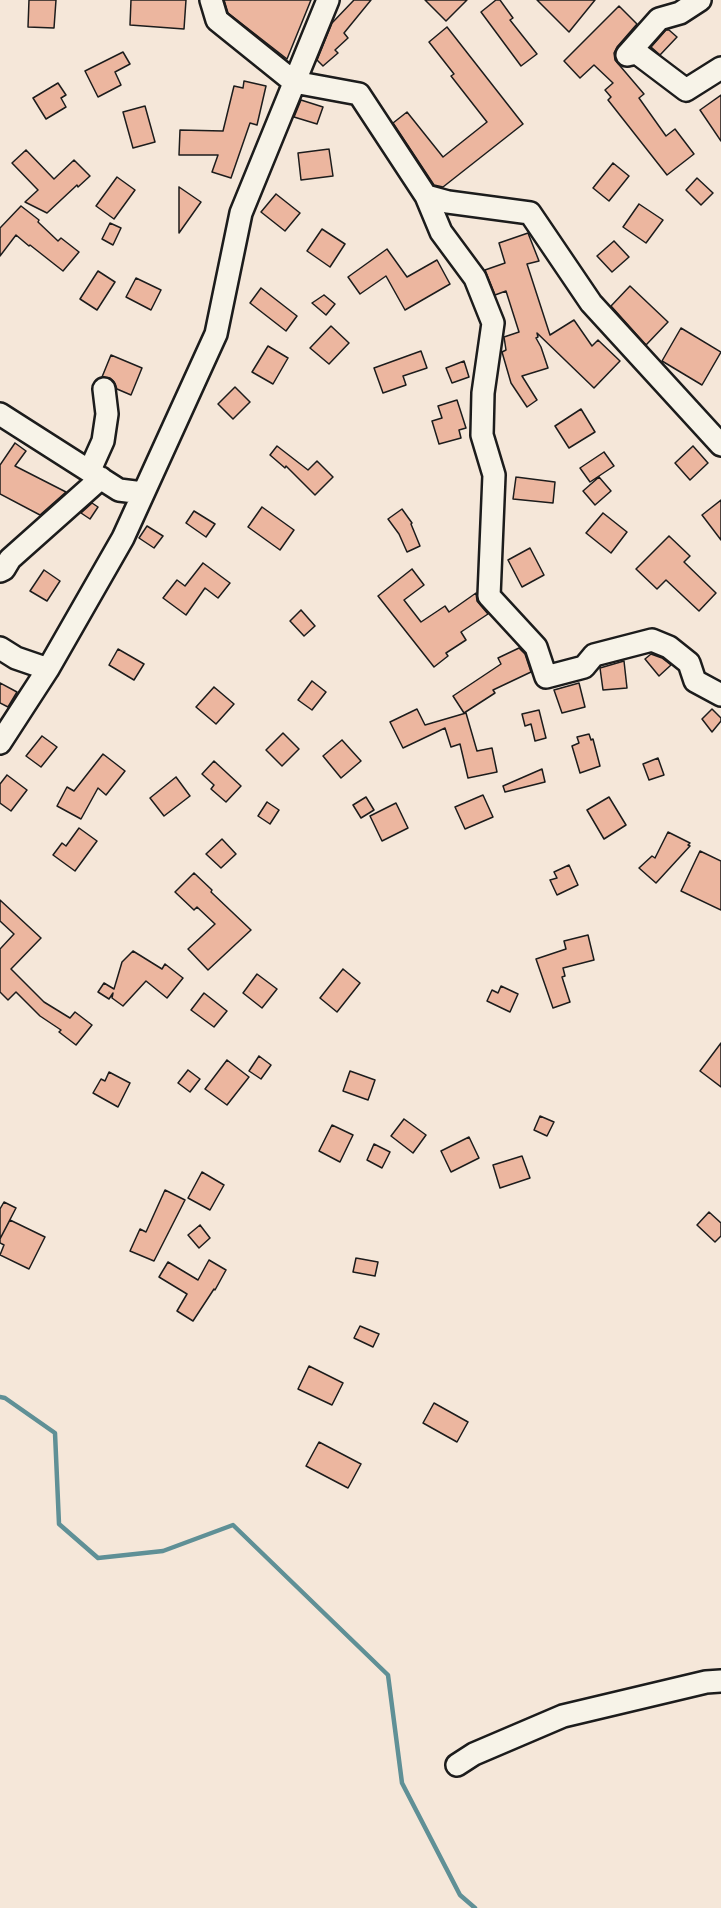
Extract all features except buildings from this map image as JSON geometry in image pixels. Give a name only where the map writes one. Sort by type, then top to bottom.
[{"type":"street","points":[[211,0],[218,20],[294,81],[359,94],[426,196],[441,232],[475,278],[493,323],[483,393],[482,435],[494,475],[489,596],[536,647],[546,676],[584,667],[594,655],[652,640],[669,647],[689,663],[695,681],[721,695]]},
{"type":"street","points":[[0,743],[48,669],[123,538],[216,334],[241,213],[328,0]]},
{"type":"street","points":[[700,0],[680,13],[659,19],[627,55],[637,53],[686,90],[721,69]]},
{"type":"street","points":[[426,196],[448,202],[530,213],[591,303],[721,445]]},
{"type":"street","points":[[0,571],[96,474],[107,414],[104,389]]},
{"type":"street","points":[[0,414],[119,490],[143,493]]},
{"type":"street","points":[[0,648],[16,658],[48,669]]},
{"type":"street","points":[[457,1765],[474,1754],[563,1716],[721,1681]]},
{"type":"waterway","points":[[0,1397],[5,1398],[55,1433],[59,1524],[98,1558],[163,1551],[233,1525],[388,1675],[402,1783],[460,1895],[475,1908]]}]
